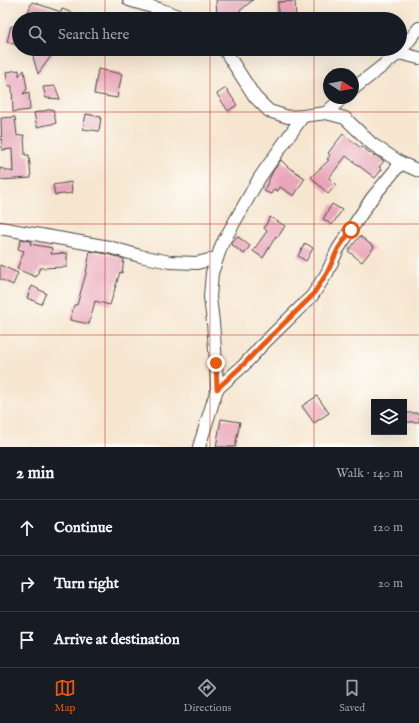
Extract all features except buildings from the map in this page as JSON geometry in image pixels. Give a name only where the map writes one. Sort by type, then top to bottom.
[{"type":"street","points":[[129,0],[167,12]]},
{"type":"street","points":[[407,42],[419,28]]},
{"type":"street","points":[[407,54],[419,58]]},
{"type":"street","points":[[229,56],[255,97],[269,111],[288,117],[326,113],[345,118],[372,144],[401,163],[419,171]]},
{"type":"street","points":[[359,84],[394,56]]},
{"type":"street","points":[[326,113],[336,104]]},
{"type":"street","points":[[199,447],[217,389],[210,297],[212,273],[222,244],[260,177],[303,116]]},
{"type":"street","points":[[217,389],[312,296],[327,273],[338,249],[372,198],[401,163]]},
{"type":"street","points":[[0,228],[109,247],[140,256],[170,262],[197,263],[217,258]]},
{"type":"route","points":[[216,363],[217,389],[312,296],[327,273],[338,249],[351,230]]}]
